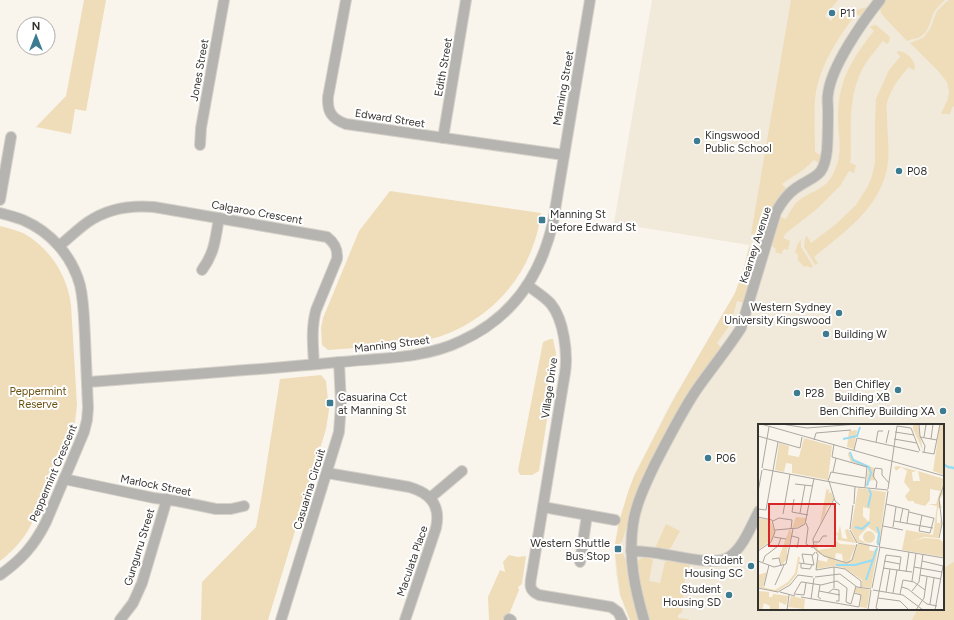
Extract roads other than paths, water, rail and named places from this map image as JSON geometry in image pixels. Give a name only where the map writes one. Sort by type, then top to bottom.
[{"type":"street","name":"Jones Street","points":[[200,145],[201,128],[224,0]]},
{"type":"street","name":"Edward Street","points":[[346,0],[328,97],[330,114],[336,120],[346,124],[564,155]]},
{"type":"street","name":"Edith Street","points":[[443,138],[466,0]]},
{"type":"street","name":"Manning Street","points":[[87,382],[413,356],[448,347],[462,341],[493,322],[514,303],[527,285],[539,265],[550,234],[590,0]]},
{"type":"street","name":"Kearney Avenue","points":[[644,620],[634,580],[631,551],[633,523],[648,478],[682,413],[741,328],[776,212],[791,192],[816,177],[822,169],[826,159],[828,95],[833,74],[846,50],[880,0]]},
{"type":"street","points":[[0,200],[11,137]]},
{"type":"street","name":"Calgaroo Crescent","points":[[59,246],[88,222],[109,212],[133,206],[154,207],[327,237],[335,244],[337,259],[314,317],[312,336],[314,364]]},
{"type":"street","name":"Peppermint Crescent","points":[[0,213],[16,217],[44,232],[64,252],[74,271],[82,294],[88,408],[84,432],[46,522],[35,542],[21,559],[0,575]]},
{"type":"street","points":[[202,270],[213,251],[219,218]]},
{"type":"street","name":"Village Drive","points":[[527,285],[548,301],[554,308],[564,336],[566,356],[565,373],[530,583],[531,587],[532,590],[539,595],[611,607],[618,612],[622,620]]},
{"type":"street","name":"Casuarina Circuit","points":[[281,620],[339,432],[341,404],[339,362]]},
{"type":"street","points":[[327,473],[409,486],[424,492],[430,498],[462,471]]},
{"type":"street","name":"Marlock Street","points":[[64,479],[154,498],[221,509],[232,509],[244,506]]},
{"type":"street","name":"Maculata Place","points":[[405,620],[437,525],[436,508],[430,498]]},
{"type":"street","name":"Gungurru Street","points":[[120,620],[133,603],[142,583],[167,499]]},
{"type":"street","points":[[542,507],[616,520]]},
{"type":"street","points":[[631,551],[654,552],[699,561],[728,558],[739,548],[758,513]]},
{"type":"street","points":[[580,562],[587,515]]},
{"type":"waterway","points":[[944,465],[954,468]]},
{"type":"place","name":"P11","points":[[832,13]]},
{"type":"place","name":"Kingswood Public School","points":[[697,141]]},
{"type":"place","name":"P08","points":[[899,171]]},
{"type":"place","name":"Manning St before Edward St","points":[[542,220]]},
{"type":"place","name":"Western Sydney University Kingswood","points":[[839,313]]},
{"type":"place","name":"Building W","points":[[826,334]]},
{"type":"place","name":"Ben Chifley Building XB","points":[[898,390]]},
{"type":"place","name":"P28","points":[[797,393]]},
{"type":"place","name":"Casuarina Cct at Manning St","points":[[330,403]]},
{"type":"place","name":"Ben Chifley Building XA","points":[[943,411]]},
{"type":"place","name":"P06","points":[[708,458]]},
{"type":"place","name":"Western Shuttle Bus Stop","points":[[618,549]]},
{"type":"place","name":"Student Housing SC","points":[[751,566]]},
{"type":"place","name":"Student Housing SD","points":[[729,595]]},
{"type":"park label","name":"Peppermint Reserve","points":[[38,397]]}]
